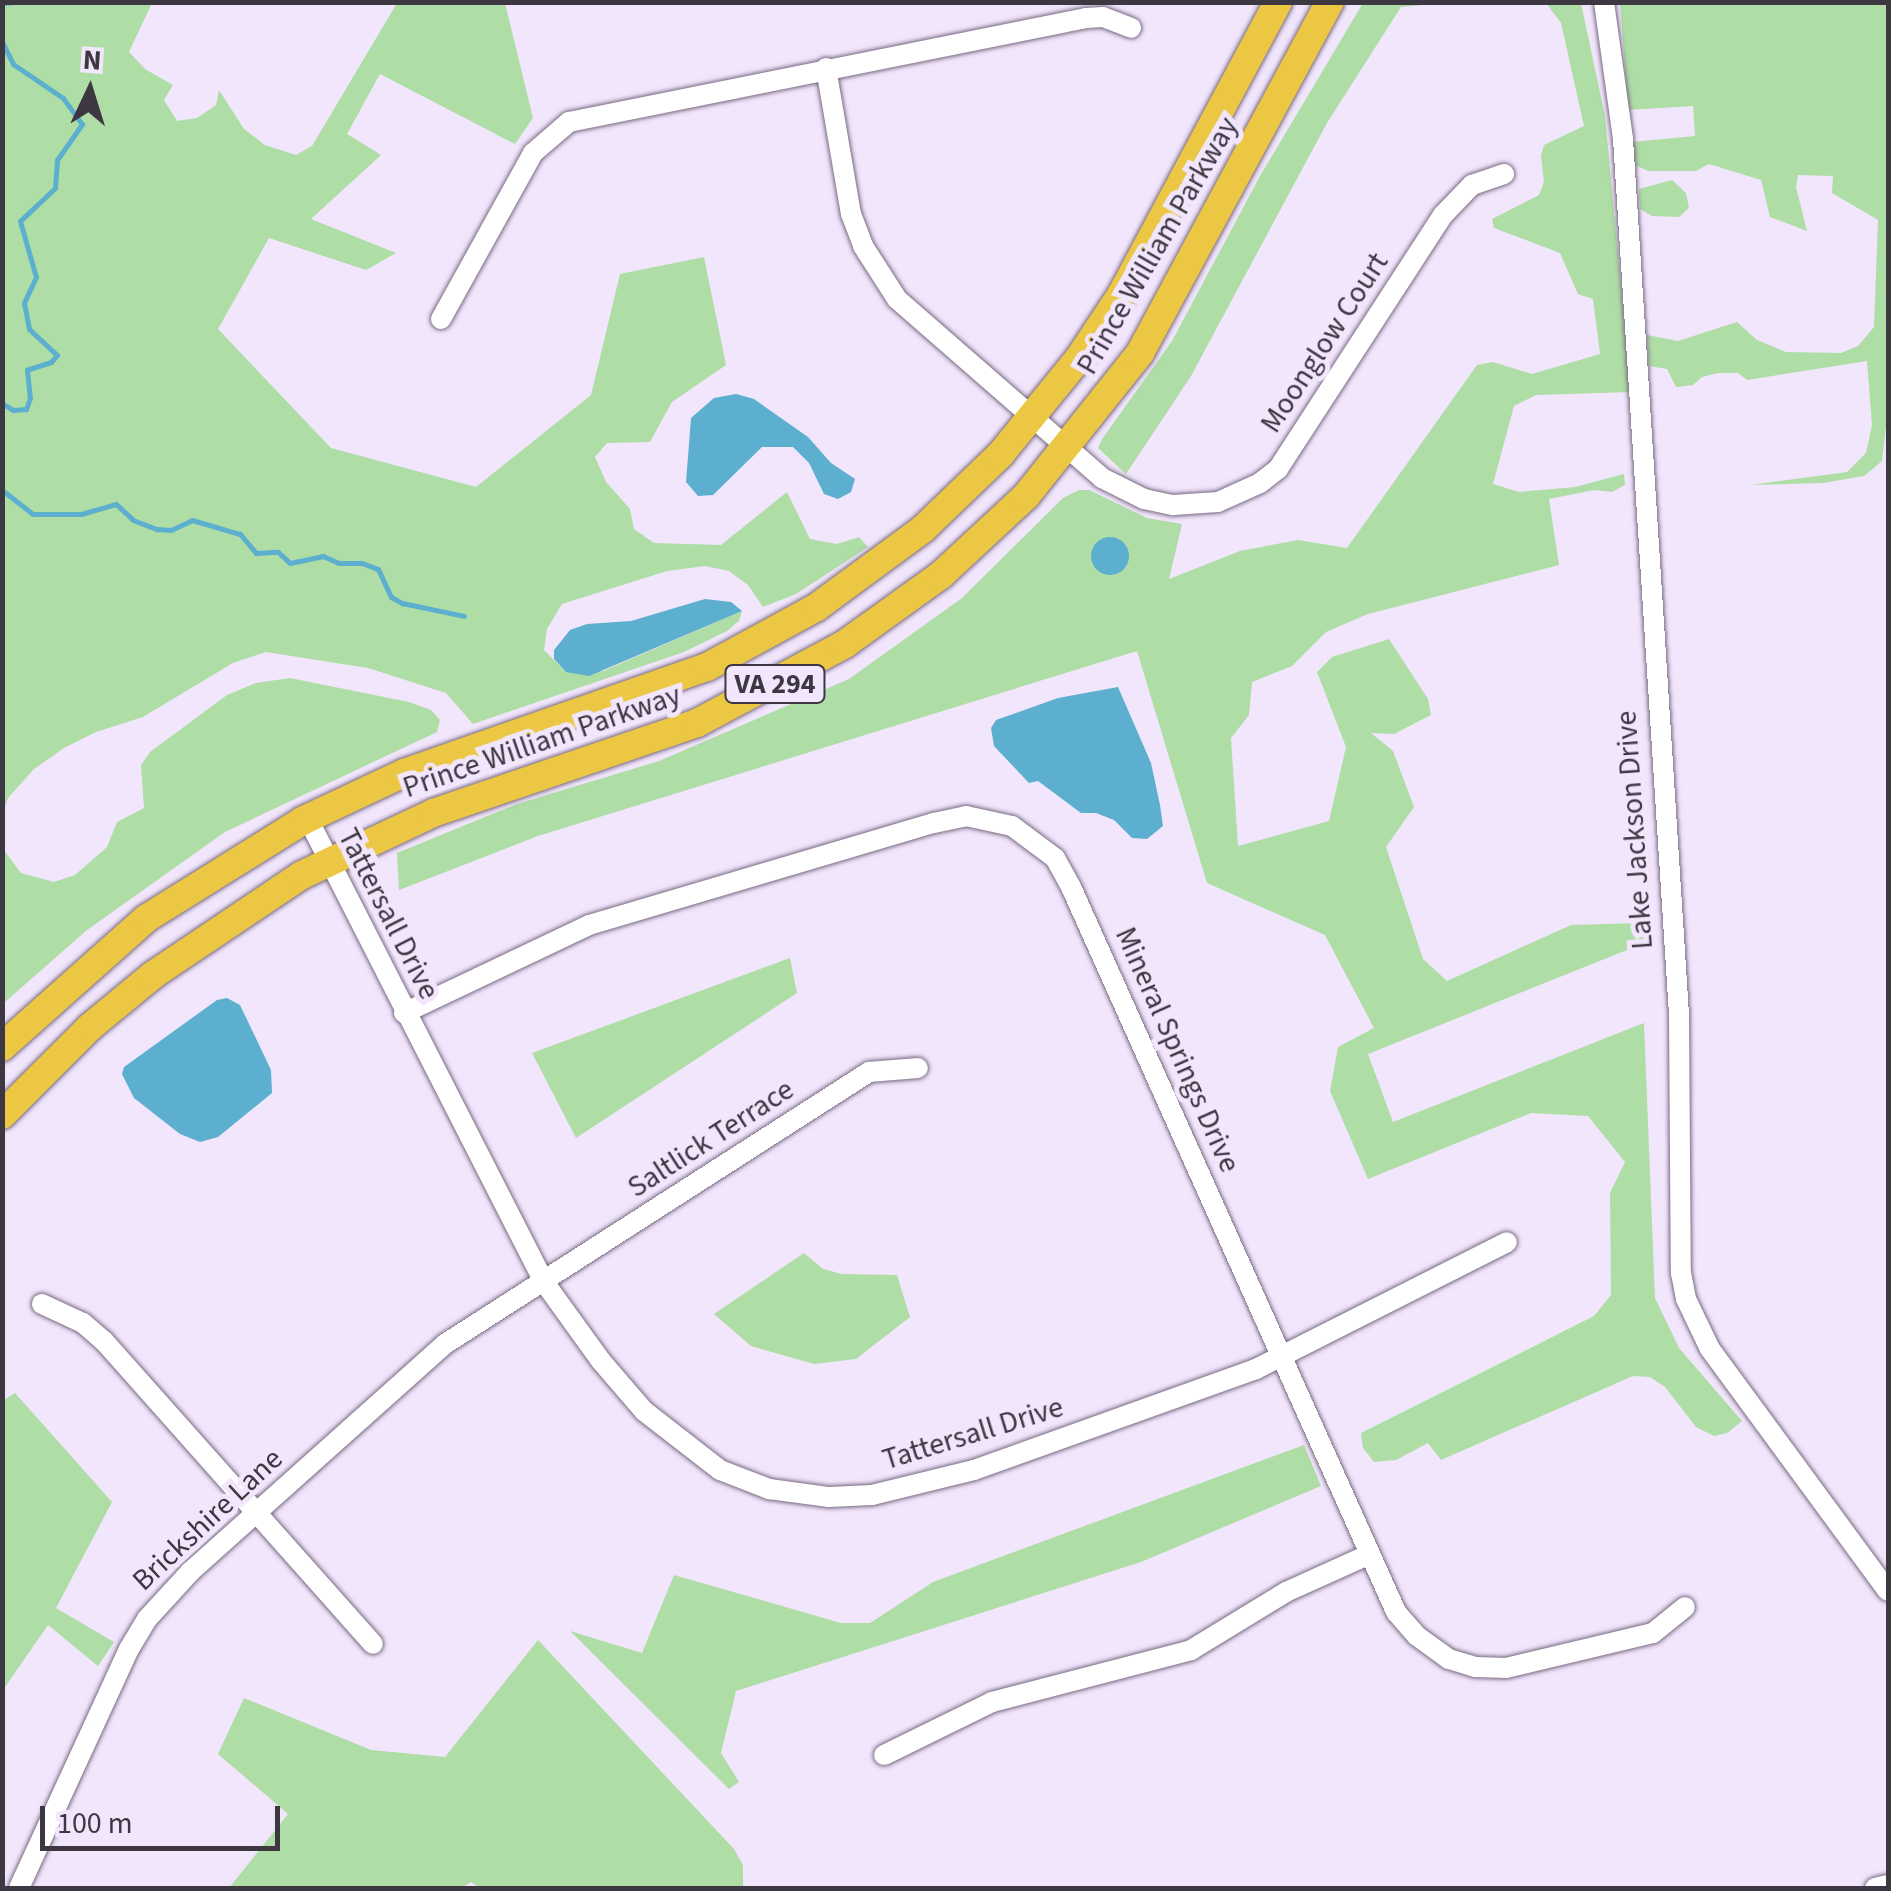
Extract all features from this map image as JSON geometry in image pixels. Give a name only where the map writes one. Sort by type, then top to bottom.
[{"type":"highway","name":"Prince William Parkway","points":[[2,1048],[147,918],[308,819],[404,773],[654,689],[758,642],[847,587],[923,529],[1032,419],[1121,295],[1278,2]]},
{"type":"highway","name":"Prince William Parkway","points":[[2,1115],[90,1027],[153,975],[247,908],[328,862],[480,795],[697,723],[794,675],[894,611],[941,575],[1026,496],[1068,449],[1140,353],[1330,2]]},
{"type":"street","name":"Lake Jackson Drive","points":[[1604,2],[1624,140],[1679,1014],[1680,1273],[1686,1299],[1710,1349],[1888,1591]]},
{"type":"street","points":[[442,319],[502,206],[550,134],[586,115],[1086,18],[1103,18],[1131,28]]},
{"type":"street","name":"Moonglow Court","points":[[826,68],[852,214],[876,272],[917,320],[1068,449],[1122,490],[1173,505],[1218,502],[1260,483],[1293,452],[1442,216],[1472,185],[1504,174]]},
{"type":"street","name":"Mineral Springs Drive","points":[[404,1012],[588,924],[934,822],[966,816],[1012,826],[1055,858],[1071,887],[1396,1612],[1417,1636],[1449,1658],[1476,1667],[1529,1665],[1653,1633],[1685,1607]]},
{"type":"street","name":"Tattersall Drive","points":[[308,819],[544,1282],[644,1412],[720,1470],[768,1489],[829,1497],[872,1495],[974,1470],[1282,1358],[1507,1242]]},
{"type":"street","name":"Saltlick Terrace","points":[[544,1282],[869,1072],[918,1068]]},
{"type":"street","name":"Brickshire Lane","points":[[19,1888],[110,1688],[147,1619],[190,1572],[446,1344],[544,1282]]},
{"type":"street","points":[[42,1304],[83,1323],[104,1341],[373,1644]]},
{"type":"street","points":[[884,1754],[992,1702],[1191,1650],[1286,1592],[1370,1554]]},
{"type":"street","points":[[1875,1888],[1888,1885]]},
{"type":"green space","points":[[3,3],[152,3],[129,52],[145,69],[173,85],[164,100],[177,121],[197,118],[216,105],[219,90],[244,129],[265,145],[296,155],[312,146],[397,3],[505,3],[533,118],[515,144],[380,74],[347,134],[381,155],[311,219],[396,253],[366,270],[269,238],[218,329],[331,448],[476,487],[591,395],[620,274],[704,257],[726,365],[672,402],[650,442],[607,443],[595,457],[606,482],[630,509],[634,529],[654,543],[721,545],[787,492],[810,539],[837,544],[859,537],[868,547],[796,594],[763,607],[748,585],[729,571],[705,566],[667,571],[562,604],[547,629],[544,650],[566,672],[603,671],[742,611],[739,621],[727,631],[684,652],[473,724],[446,693],[368,668],[266,652],[233,663],[143,717],[96,732],[64,748],[34,769],[8,798],[3,814]]},
{"type":"green space","points":[[1363,3],[1444,3],[1401,7],[1327,123],[1191,376],[1126,474],[1098,448],[1102,439],[1172,341],[1260,176]]},
{"type":"green space","points":[[1546,3],[1581,3],[1605,116],[1631,392],[1536,395],[1514,406],[1493,484],[1519,492],[1575,487],[1624,474],[1625,485],[1612,492],[1594,490],[1549,499],[1559,565],[1368,614],[1326,632],[1292,666],[1252,682],[1249,715],[1231,738],[1238,846],[1329,821],[1346,747],[1317,672],[1332,657],[1389,639],[1428,699],[1431,715],[1394,734],[1371,733],[1393,751],[1414,807],[1386,847],[1423,959],[1447,981],[1571,925],[1641,923],[1646,934],[1642,944],[1368,1054],[1393,1122],[1644,1023],[1655,1298],[1679,1348],[1742,1421],[1727,1433],[1714,1436],[1696,1427],[1665,1387],[1650,1377],[1633,1376],[1441,1460],[1428,1443],[1396,1460],[1374,1462],[1363,1448],[1361,1433],[1594,1316],[1611,1295],[1610,1193],[1625,1162],[1588,1116],[1531,1113],[1368,1179],[1330,1091],[1338,1047],[1374,1028],[1325,935],[1207,883],[1137,651],[538,836],[399,890],[397,853],[517,804],[659,761],[849,679],[962,598],[1063,498],[1079,490],[1089,490],[1147,518],[1182,524],[1169,579],[1240,551],[1298,540],[1347,548],[1477,365],[1493,362],[1532,374],[1600,354],[1593,299],[1578,294],[1560,253],[1494,228],[1492,219],[1539,195],[1544,182],[1544,145],[1584,126],[1561,23]]},
{"type":"green space","points":[[1620,3],[1888,3],[1888,408],[1882,461],[1864,476],[1823,483],[1750,485],[1847,472],[1866,453],[1872,425],[1867,361],[1747,380],[1738,373],[1718,373],[1702,377],[1693,385],[1676,387],[1667,369],[1649,366],[1647,335],[1678,341],[1737,322],[1757,340],[1786,352],[1841,353],[1858,346],[1874,327],[1878,220],[1832,193],[1833,176],[1798,175],[1796,187],[1807,231],[1770,217],[1761,180],[1709,164],[1696,171],[1648,171],[1633,164],[1631,142],[1695,136],[1693,106],[1628,110]]},
{"type":"green space","points":[[1672,180],[1686,193],[1689,208],[1679,217],[1652,216],[1640,209],[1639,189]]},
{"type":"green space","points":[[290,678],[431,710],[440,720],[437,732],[225,832],[87,930],[5,1002],[3,849],[21,873],[54,882],[75,875],[107,847],[117,822],[144,808],[141,765],[150,752],[227,695],[256,683]]},
{"type":"green space","points":[[790,958],[797,993],[576,1138],[532,1053]]},
{"type":"green space","points":[[804,1253],[823,1269],[842,1274],[897,1275],[910,1317],[856,1359],[814,1364],[751,1346],[714,1314]]},
{"type":"green space","points":[[15,1393],[112,1502],[56,1608],[114,1642],[98,1666],[48,1625],[3,1690],[2,1401]]},
{"type":"green space","points":[[1304,1445],[1321,1486],[1141,1562],[736,1691],[721,1753],[739,1782],[729,1789],[570,1631],[642,1653],[674,1575],[841,1623],[870,1623],[933,1582]]},
{"type":"green space","points":[[538,1640],[734,1849],[743,1865],[743,1888],[480,1888],[471,1882],[461,1888],[229,1888],[288,1814],[218,1754],[244,1698],[371,1750],[445,1757]]},
{"type":"water","points":[[736,394],[754,399],[808,437],[831,463],[855,479],[851,492],[838,499],[824,494],[809,463],[793,447],[762,447],[713,495],[698,496],[686,482],[691,418],[714,398]]},
{"type":"water","points":[[1110,537],[1124,542],[1129,556],[1124,570],[1110,575],[1096,570],[1091,556],[1096,542]]},
{"type":"water","points":[[705,599],[731,602],[742,611],[589,676],[566,672],[554,659],[554,650],[570,630],[587,624],[631,621]]},
{"type":"water","points":[[1118,687],[1151,763],[1160,805],[1163,826],[1147,839],[1132,838],[1114,820],[1096,813],[1081,813],[1038,781],[1029,783],[994,746],[991,728],[996,720],[1058,698]]},
{"type":"water","points":[[227,998],[240,1005],[271,1070],[272,1093],[218,1137],[200,1142],[180,1134],[134,1098],[122,1074],[124,1067],[217,1000]]},
{"type":"waterway","points":[[2,3],[15,2]]},
{"type":"waterway","points":[[2,42],[13,64],[63,98],[82,124],[57,160],[55,188],[20,221],[36,277],[24,303],[29,329],[57,355],[51,362],[27,370],[30,398],[26,409],[13,410],[2,403]]},
{"type":"waterway","points":[[2,490],[33,514],[81,514],[116,504],[133,520],[157,529],[171,530],[192,520],[240,534],[256,553],[278,552],[290,563],[323,556],[339,563],[362,563],[378,569],[391,597],[402,603],[464,616]]}]
